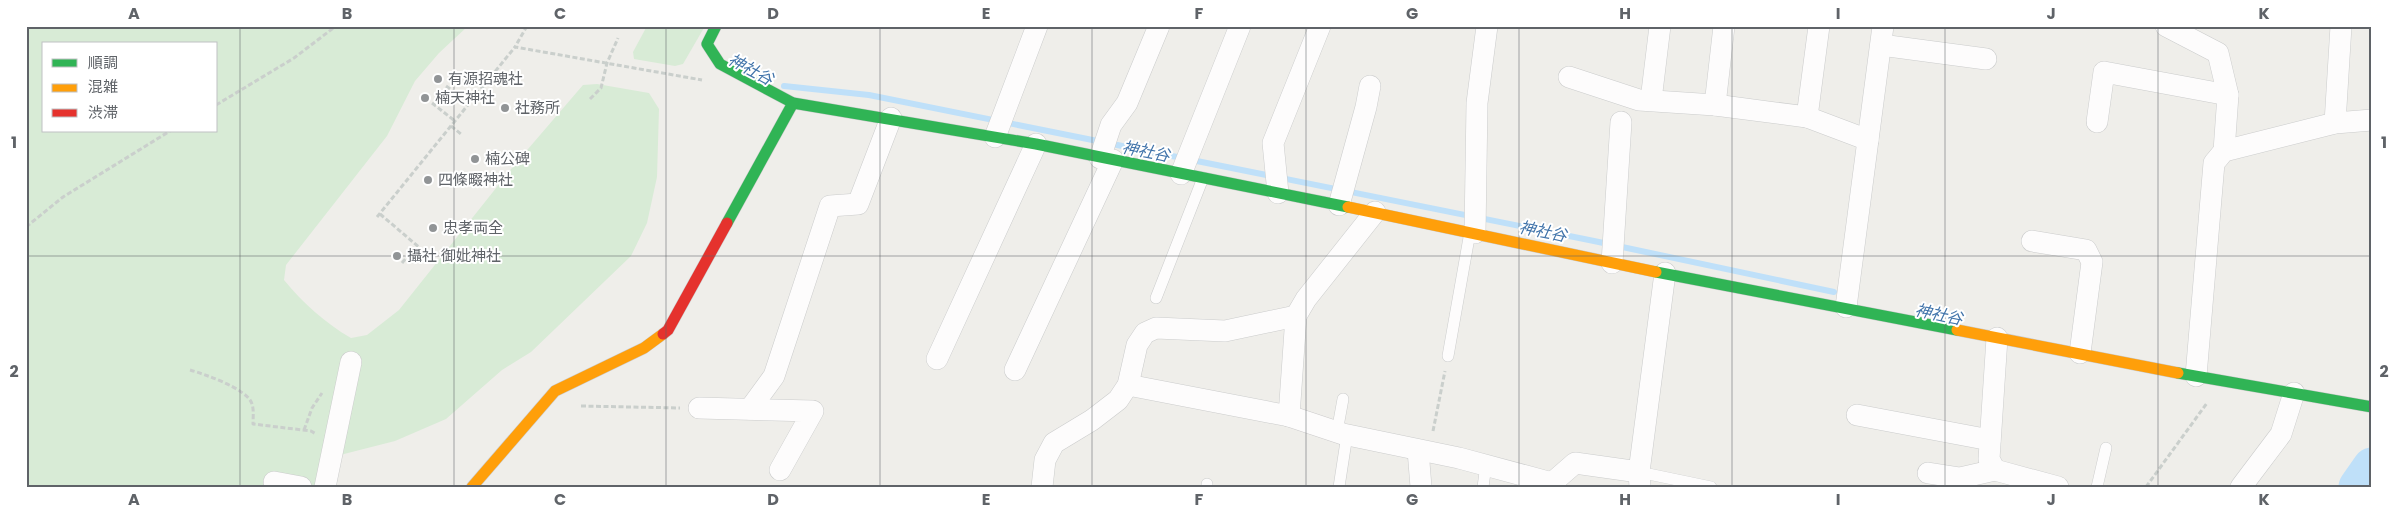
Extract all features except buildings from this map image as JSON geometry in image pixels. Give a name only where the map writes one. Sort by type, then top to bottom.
[{"type":"street","points":[[716,26],[707,44],[720,64],[793,103],[892,118],[1036,144],[1473,232],[1612,263],[1997,338],[2202,371],[2294,393],[2372,407]]},
{"type":"street","points":[[995,137],[1037,26]]},
{"type":"street","points":[[1015,370],[1107,159],[1112,125],[1126,103],[1159,26]]},
{"type":"street","points":[[1182,174],[1240,26]]},
{"type":"street","points":[[1278,193],[1273,143],[1320,26]]},
{"type":"street","points":[[1473,232],[1477,103],[1487,26]]},
{"type":"street","points":[[1651,100],[1660,26]]},
{"type":"street","points":[[1715,105],[1724,26]]},
{"type":"street","points":[[1807,117],[1819,26]]},
{"type":"street","points":[[2166,26],[2218,53],[2228,95],[2224,151]]},
{"type":"street","points":[[2335,122],[2341,26]]},
{"type":"street","points":[[1846,308],[1882,36],[1986,59]]},
{"type":"street","points":[[2097,122],[2104,72],[2228,95]]},
{"type":"street","points":[[1569,77],[1639,100],[1715,105],[1807,117],[1868,140]]},
{"type":"street","points":[[1339,205],[1370,86]]},
{"type":"street","points":[[472,487],[554,391],[644,348],[668,330],[793,103]]},
{"type":"street","points":[[750,409],[774,376],[830,206],[858,204],[892,118]]},
{"type":"street","points":[[2202,371],[2214,163],[2224,151],[2335,122],[2372,120]]},
{"type":"street","points":[[1612,263],[1621,122]]},
{"type":"street","points":[[937,359],[1036,144]]},
{"type":"street","points":[[1289,416],[1296,316],[1306,298],[1375,212]]},
{"type":"street","points":[[2032,241],[2086,250],[2092,262],[2080,352]]},
{"type":"street","points":[[1128,385],[1289,416],[1342,434],[1486,465],[1552,483],[1562,482],[1575,463],[1639,479],[1665,273]]},
{"type":"street","points":[[1042,487],[1045,460],[1054,443],[1118,400],[1128,385],[1137,345],[1144,333],[1156,328],[1225,331],[1296,316]]},
{"type":"street","points":[[1995,470],[1989,460],[1997,338]]},
{"type":"street","points":[[325,487],[352,362]]},
{"type":"street","points":[[2240,487],[2281,434],[2294,393]]},
{"type":"street","points":[[699,408],[813,411],[780,470]]},
{"type":"street","points":[[1857,415],[1990,440]]},
{"type":"street","points":[[1420,487],[1424,451]]},
{"type":"street","points":[[1928,473],[1960,478],[1995,470],[2058,487]]},
{"type":"street","points":[[274,482],[301,487]]},
{"type":"lane","points":[[1156,298],[1203,178]]},
{"type":"lane","points":[[1448,356],[1473,232]]},
{"type":"lane","points":[[1339,487],[1342,399]]},
{"type":"lane","points":[[2097,487],[2106,448]]},
{"type":"lane","points":[[1483,487],[1486,465]]},
{"type":"lane","points":[[1639,479],[1711,487]]},
{"type":"path","points":[[218,103],[294,58],[336,26]]},
{"type":"path","points":[[402,263],[418,246],[378,216],[515,47],[528,26]]},
{"type":"path","points":[[590,99],[601,88],[607,63],[618,38]]},
{"type":"path","points":[[515,47],[696,79]]},
{"type":"path","points":[[446,86],[470,103]]},
{"type":"path","points":[[432,103],[455,121]]},
{"type":"path","points":[[450,126],[461,134]]},
{"type":"path","points":[[26,227],[63,197],[168,132]]},
{"type":"path","points":[[1424,451],[1448,356]]},
{"type":"path","points":[[190,370],[212,377],[248,397],[252,404],[253,424],[311,431],[334,444]]},
{"type":"path","points":[[2146,487],[2207,403],[2202,371]]},
{"type":"path","points":[[554,391],[575,405],[590,407],[699,408]]},
{"type":"green space","points":[[26,26],[468,26],[439,53],[415,81],[387,136],[286,265],[284,280],[291,288],[323,319],[351,338],[367,335],[399,310],[516,163],[583,85],[597,84],[649,93],[659,109],[657,177],[647,223],[631,256],[531,352],[502,370],[446,419],[395,441],[344,454],[337,460],[331,487],[26,487]]},
{"type":"green space","points":[[647,26],[705,26],[683,64],[675,66],[634,59],[633,52]]},
{"type":"waterway","name":"神社谷","points":[[784,86],[869,95],[1594,241],[1834,292]]},
{"type":"waterway","points":[[2358,487],[2372,467]]},
{"type":"traffic: fast","points":[[716,26],[707,44],[720,64],[793,103],[1036,144],[1348,207]]},
{"type":"traffic: fast","points":[[727,223],[793,103]]},
{"type":"traffic: fast","points":[[1656,272],[1957,330]]},
{"type":"traffic: fast","points":[[2178,373],[2372,407]]},
{"type":"traffic: slow","points":[[1348,207],[1656,272]]},
{"type":"traffic: slow","points":[[1957,330],[2178,373]]},
{"type":"traffic: slow","points":[[472,487],[555,391],[644,348],[663,334]]},
{"type":"traffic: jam","points":[[663,334],[668,330],[727,223]]},
{"type":"place","name":"有源招魂社","points":[[438,79]]},
{"type":"place","name":"楠天神社","points":[[425,98]]},
{"type":"place","name":"社務所","points":[[505,108]]},
{"type":"place","name":"楠公碑","points":[[475,159]]},
{"type":"place","name":"四條畷神社","points":[[428,180]]},
{"type":"place","name":"忠孝両全","points":[[433,228]]},
{"type":"place","name":"攝社 御妣神社","points":[[397,256]]}]
